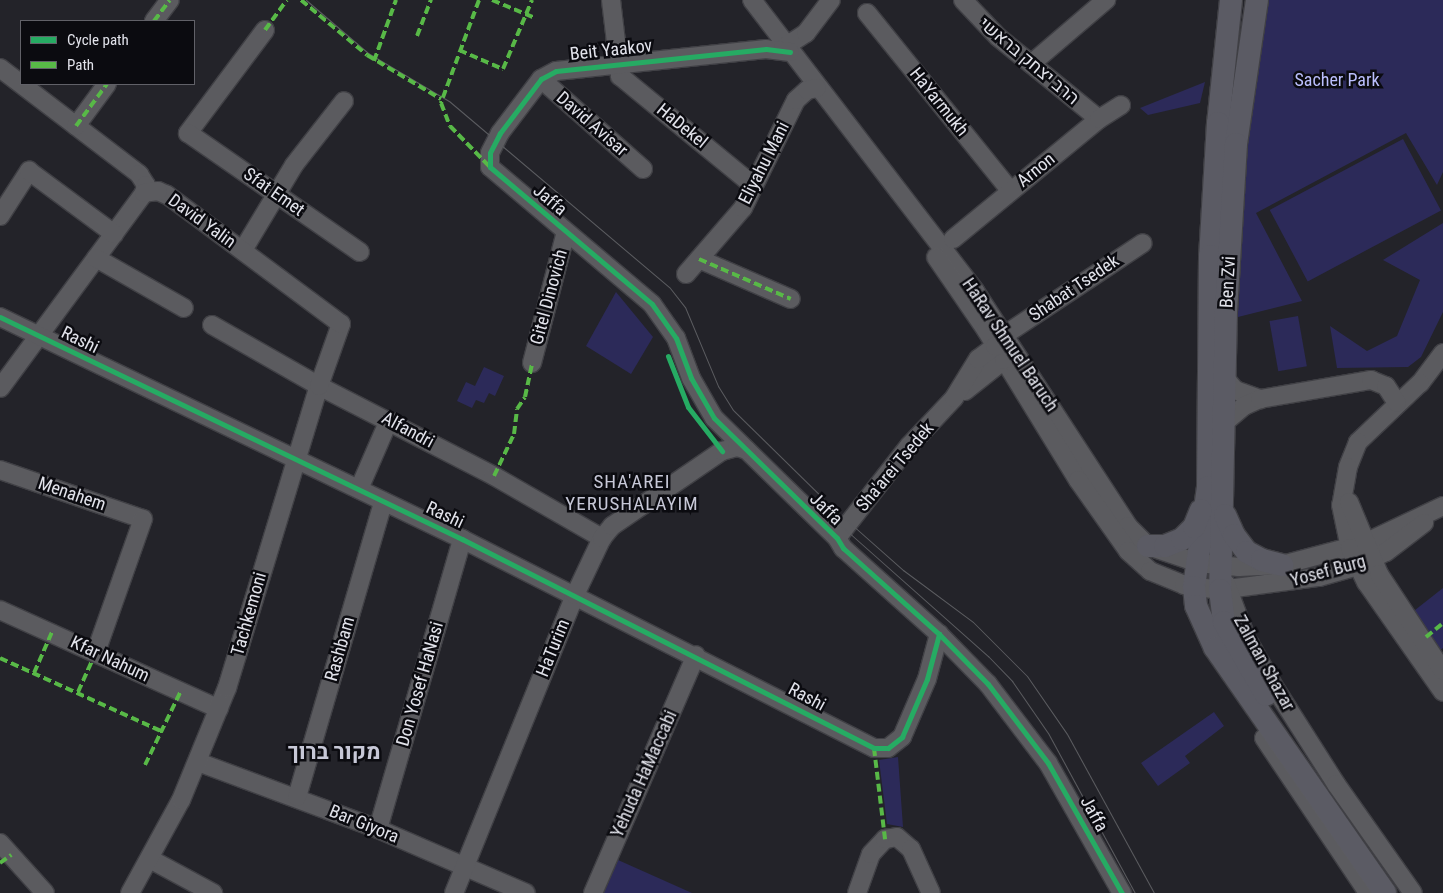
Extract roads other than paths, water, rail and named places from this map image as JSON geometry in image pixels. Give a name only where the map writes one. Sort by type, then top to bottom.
[{"type":"main road","name":"Ben Zvi","points":[[1198,563],[1208,487],[1210,256],[1218,123],[1231,0]]},
{"type":"main road","name":"Ben Zvi","points":[[1222,566],[1226,310],[1236,144],[1257,0]]},
{"type":"main road","points":[[1148,546],[1165,546],[1187,535],[1198,518],[1208,487]]},
{"type":"main road","points":[[1223,508],[1228,525],[1242,546],[1262,560],[1282,565]]},
{"type":"main road","name":"Zalman Shazar","points":[[1198,563],[1194,587],[1197,613],[1215,648],[1385,893]]},
{"type":"main road","name":"Zalman Shazar","points":[[1222,566],[1224,622],[1239,651],[1341,812],[1398,893]]},
{"type":"street","points":[[155,20],[170,0]]},
{"type":"street","points":[[611,0],[616,63]]},
{"type":"street","name":"HaRav Shmuel Baruch","points":[[752,0],[812,92],[943,247],[1004,346],[1078,480],[1128,551],[1150,571],[1194,587]]},
{"type":"street","points":[[784,49],[806,33],[831,0]]},
{"type":"street","name":"הרב יצחק בראשי","points":[[963,0],[998,37],[1099,119]]},
{"type":"street","points":[[1031,64],[1106,0]]},
{"type":"street","name":"HaYarmukh","points":[[867,13],[1010,190]]},
{"type":"street","name":"Sfat Emet","points":[[265,30],[188,133],[360,252]]},
{"type":"street","name":"Beit Yaakov","points":[[490,167],[496,140],[541,80],[556,70],[784,49]]},
{"type":"street","name":"HaDekel","points":[[616,63],[620,76],[754,186]]},
{"type":"street","name":"David Yalin","points":[[0,68],[20,83]]},
{"type":"street","name":"David Avisar","points":[[541,80],[643,168]]},
{"type":"street","name":"David Yalin","points":[[22,85],[139,174],[146,185],[144,193],[158,191],[167,195],[341,324]]},
{"type":"street","points":[[76,126],[107,85]]},
{"type":"street","name":"Eliyahu Mani","points":[[686,274],[743,208],[790,113],[812,92]]},
{"type":"street","points":[[243,250],[294,165],[344,101]]},
{"type":"street","name":"Arnon","points":[[953,239],[1010,190],[1099,119],[1121,105]]},
{"type":"street","name":"Jaffa","points":[[490,167],[661,314],[676,338],[703,402],[714,418],[837,538],[843,548],[939,634],[988,684],[1032,740],[1068,795],[1122,893]]},
{"type":"street","points":[[0,216],[28,171],[114,234]]},
{"type":"street","points":[[0,388],[144,193]]},
{"type":"street","name":"Gitel Dinovich","points":[[532,362],[566,232]]},
{"type":"street","name":"Shabat Tsedek","points":[[1004,346],[1143,242]]},
{"type":"street","points":[[96,258],[184,308]]},
{"type":"street","points":[[699,259],[792,299]]},
{"type":"street","name":"Rashi","points":[[0,317],[296,461],[462,539],[696,655],[874,748],[888,748],[902,737],[927,679],[939,634]]},
{"type":"street","name":"Alfandri","points":[[212,324],[319,386],[389,420],[602,538]]},
{"type":"street","name":"Tachkemoni","points":[[130,893],[150,858],[198,762],[219,709],[319,386],[341,324]]},
{"type":"street","name":"HaRav Shmuel Baruch","points":[[1004,346],[1128,526],[1148,546],[1198,563],[1222,566]]},
{"type":"street","name":"Sha'arei Tsedek","points":[[837,538],[909,446],[1004,346]]},
{"type":"street","points":[[1443,353],[1420,383],[1358,442],[1346,479],[1341,505],[1365,563],[1376,597],[1443,692]]},
{"type":"street","points":[[1225,378],[1235,390],[1260,399]]},
{"type":"street","points":[[1225,422],[1244,406],[1260,399],[1371,380],[1386,386],[1397,403]]},
{"type":"street","points":[[358,489],[389,420]]},
{"type":"street","name":"HaTurim","points":[[454,893],[575,595],[602,538],[612,526],[722,451],[737,447],[747,450]]},
{"type":"street","name":"Menahem","points":[[0,470],[143,519],[96,652]]},
{"type":"street","name":"Rashbam","points":[[297,797],[383,502]]},
{"type":"street","name":"Yosef Burg","points":[[1194,587],[1224,589],[1319,578],[1365,563],[1405,540],[1443,506]]},
{"type":"street","name":"Yosef Burg","points":[[1222,566],[1282,565],[1358,546],[1443,506]]},
{"type":"street","name":"Don Yosef HaNasi","points":[[378,829],[462,539]]},
{"type":"street","points":[[1365,563],[1443,671]]},
{"type":"street","name":"Zalman Shazar","points":[[1224,589],[1246,637],[1273,685],[1336,784],[1413,893]]},
{"type":"street","name":"Kfar Nahum","points":[[0,610],[219,709]]},
{"type":"street","name":"Zalman Shazar","points":[[1215,648],[1256,725],[1368,893]]},
{"type":"street","name":"Yehuda HaMaccabi","points":[[593,893],[696,655]]},
{"type":"street","name":"Bar Giyora","points":[[198,762],[297,797],[378,829],[526,893]]},
{"type":"street","points":[[857,893],[871,854],[885,839],[897,837],[907,843],[920,865],[931,893]]},
{"type":"street","points":[[0,843],[45,893]]},
{"type":"street","points":[[150,858],[213,893]]},
{"type":"tram line","points":[[306,0],[368,53],[449,101],[670,288],[685,307],[718,386],[733,410],[833,508],[903,570],[973,622],[1027,676],[1067,734],[1154,893]]},
{"type":"tram line","points":[[829,515],[988,656],[1012,681],[1048,733],[1135,893]]},
{"type":"district","name":"SHA'AREI YERUSHALAYIM","points":[[632,493]]},
{"type":"district","name":"מקור ברוך","points":[[334,752]]},
{"type":"park label","name":"Sacher Park","points":[[1337,80]]}]
